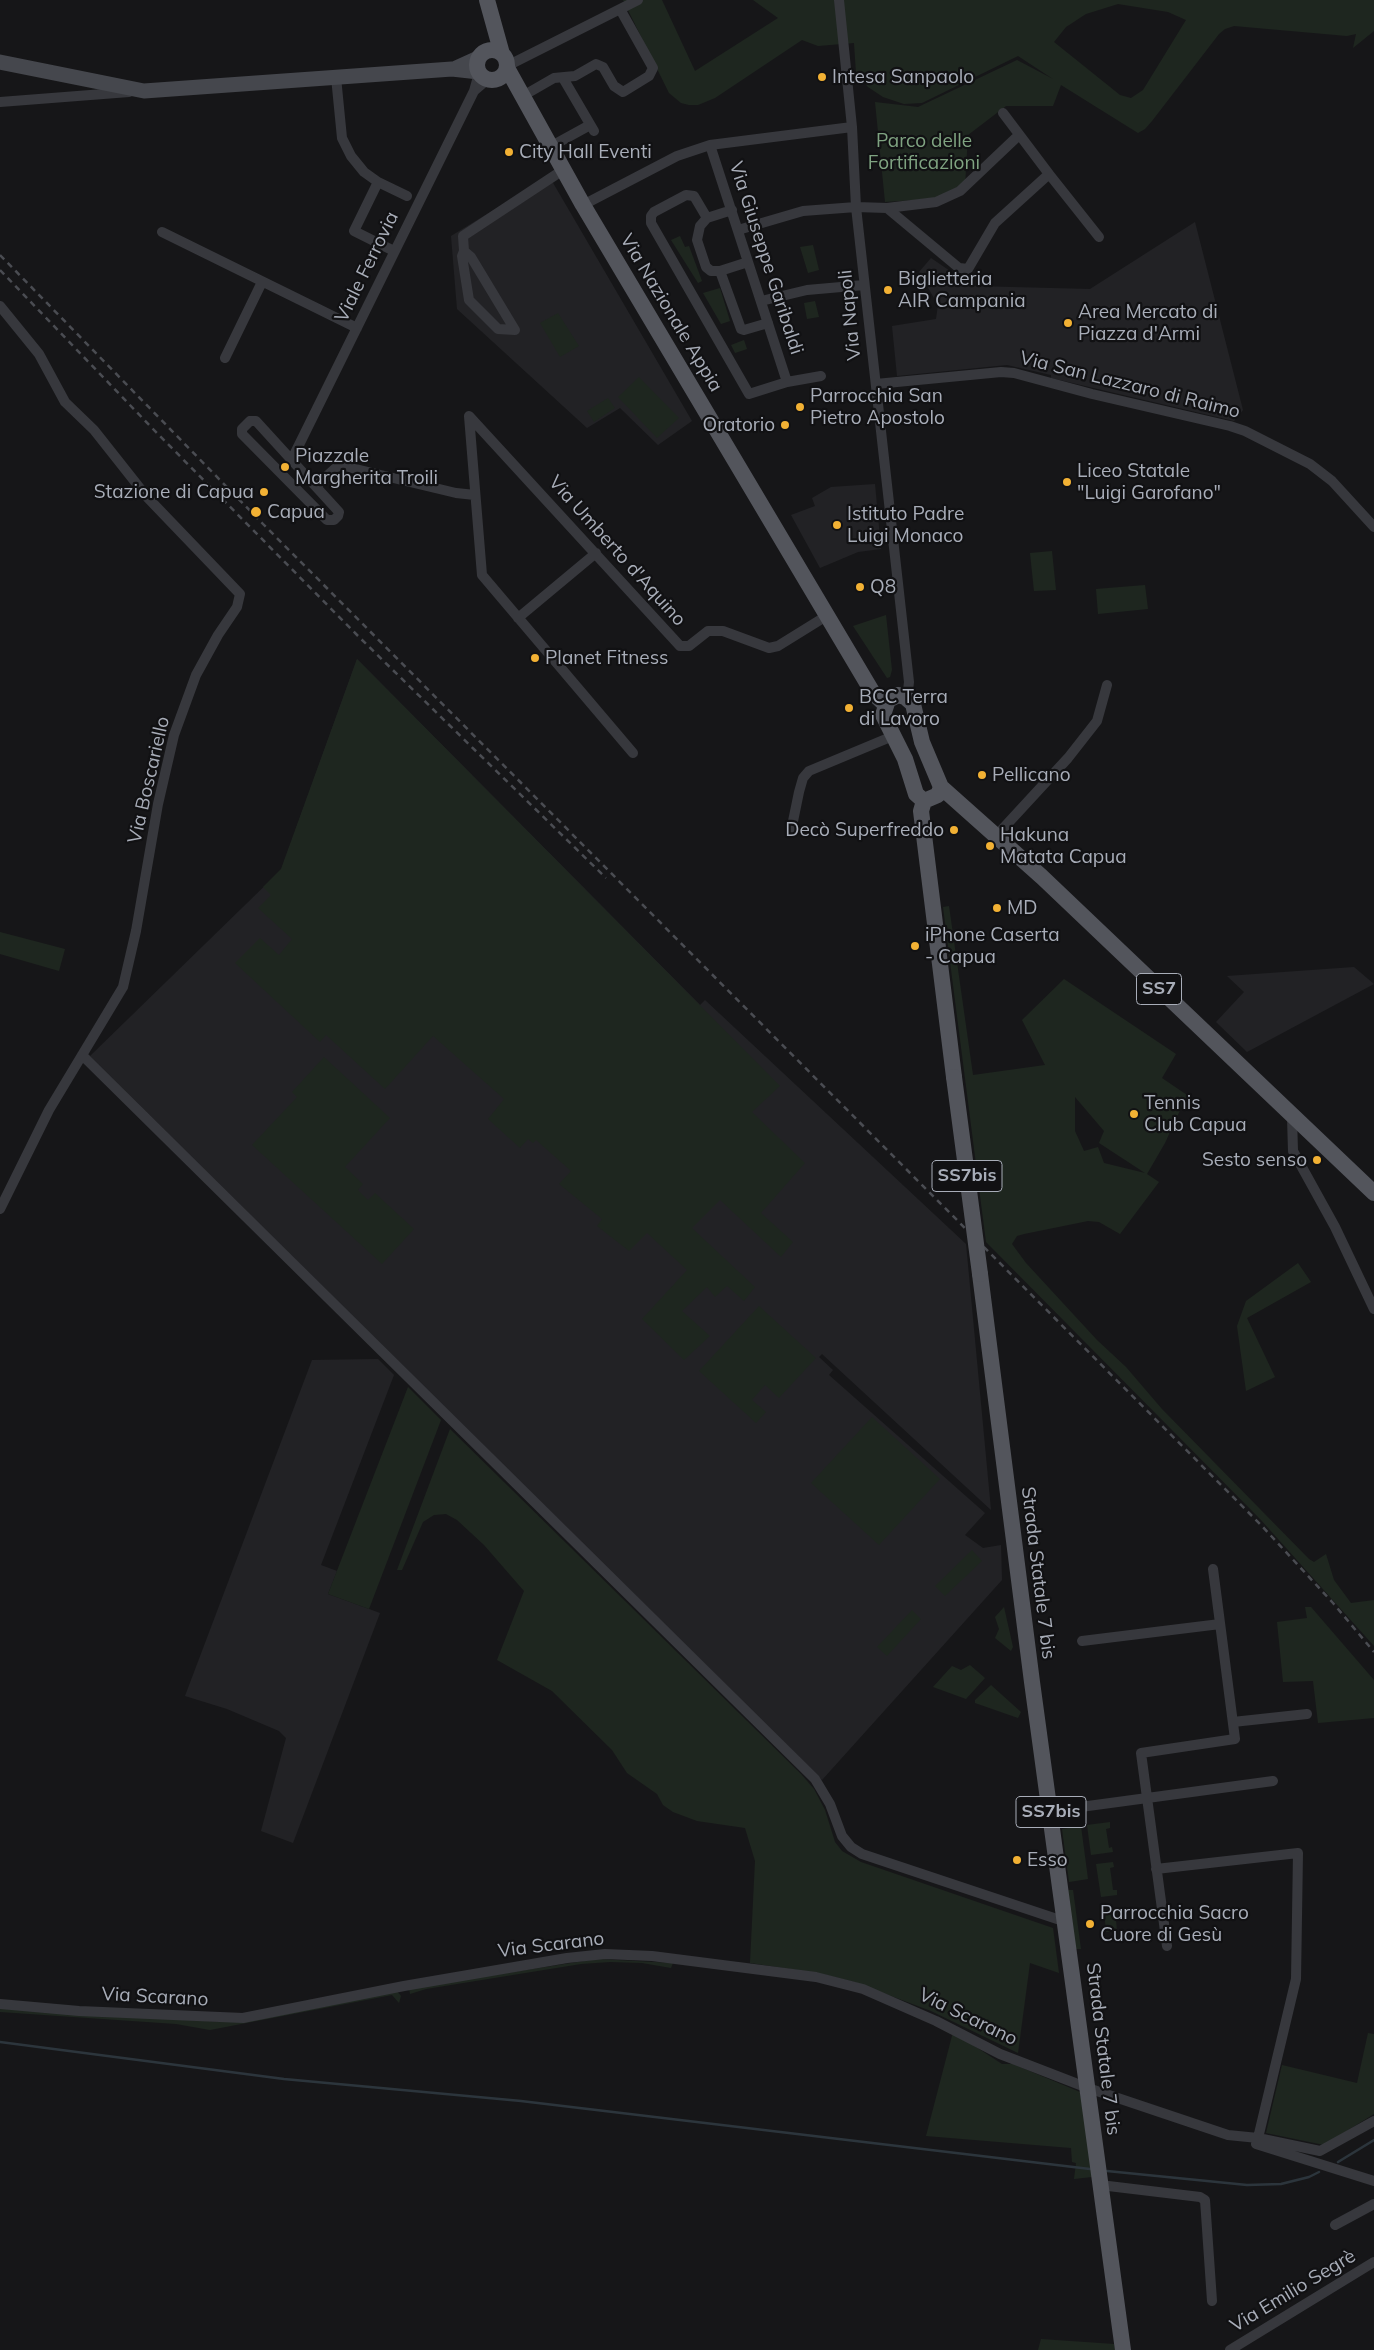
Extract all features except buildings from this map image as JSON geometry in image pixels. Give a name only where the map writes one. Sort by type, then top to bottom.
[{"type":"main road","points":[[0,62],[144,91],[491,67],[488,6]]},
{"type":"main road","name":"Via Nazionale Appia","points":[[491,67],[520,95],[583,205],[873,693],[886,705]]},
{"type":"main road","points":[[907,699],[898,695],[888,700],[883,715],[905,759],[916,794],[924,801],[938,795],[941,787]]},
{"type":"main road","name":"SS7","points":[[907,699],[913,704],[922,742],[941,787],[997,835],[1374,1193]]},
{"type":"main road","name":"Strada Statale 7 bis","points":[[924,801],[922,811],[954,1077],[1031,1673],[1066,1922],[1122,2350]]},
{"type":"street","points":[[491,67],[638,0]]},
{"type":"street","name":"Via Napoli","points":[[839,0],[852,127],[856,207],[864,285],[909,682],[907,699]]},
{"type":"street","points":[[520,95],[554,78],[575,76],[600,64],[614,86],[624,92],[652,72],[653,68],[622,8]]},
{"type":"street","name":"Viale Ferrovia","points":[[292,460],[474,91],[491,67]]},
{"type":"street","points":[[336,77],[342,138],[351,156],[364,172],[378,182],[407,196]]},
{"type":"street","points":[[550,147],[592,128],[563,78]]},
{"type":"street","points":[[0,102],[144,91]]},
{"type":"street","points":[[1003,113],[1099,237]]},
{"type":"street","points":[[583,205],[677,156],[710,144],[852,127]]},
{"type":"street","points":[[738,230],[803,211],[856,207],[887,208],[936,202],[960,191],[1019,135]]},
{"type":"street","name":"Via Giuseppe Garibaldi","points":[[710,144],[787,382]]},
{"type":"street","points":[[464,251],[471,257],[515,330],[498,329],[469,300],[462,256],[464,251],[463,236],[563,170]]},
{"type":"street","points":[[887,208],[959,268],[968,269],[995,223],[1049,174]]},
{"type":"street","points":[[378,182],[354,231],[394,251]]},
{"type":"street","points":[[707,218],[694,196],[686,196],[654,212],[651,216],[651,223],[749,394],[787,382],[821,376]]},
{"type":"street","points":[[732,210],[707,218],[700,226],[697,240],[706,267],[711,271],[720,271],[748,262]]},
{"type":"street","points":[[162,232],[356,328]]},
{"type":"street","points":[[720,271],[741,329],[744,330],[768,323]]},
{"type":"street","points":[[225,358],[262,282]]},
{"type":"street","points":[[761,301],[807,290],[864,285]]},
{"type":"street","name":"Via Boscariello","points":[[0,306],[39,354],[65,402],[94,430],[147,498],[240,594],[237,607],[218,635],[196,676],[174,735],[158,804],[136,932],[123,987],[49,1110],[0,1209]]},
{"type":"street","name":"Via San Lazzaro di Raimo","points":[[876,384],[1001,372],[1014,373],[1092,394],[1230,426],[1246,431],[1310,464],[1332,481],[1374,527]]},
{"type":"street","name":"Via Umberto d'Aquino","points":[[475,495],[469,416],[596,552],[680,646],[689,646],[708,631],[723,631],[769,648],[778,646],[828,615]]},
{"type":"street","points":[[256,421],[292,460],[339,512],[334,520],[327,520],[242,434],[245,425],[256,421]]},
{"type":"street","points":[[271,463],[274,452],[283,451]]},
{"type":"street","points":[[316,486],[339,466],[456,494],[475,495],[482,575],[633,753]]},
{"type":"street","points":[[294,486],[308,487],[307,476]]},
{"type":"street","points":[[518,618],[596,552]]},
{"type":"street","points":[[997,835],[1068,758],[1097,721],[1106,685]]},
{"type":"street","points":[[790,831],[798,792],[803,778],[809,771],[893,736]]},
{"type":"street","points":[[82,1055],[815,1779],[830,1804],[842,1836],[851,1847],[862,1854],[1066,1922]]},
{"type":"street","points":[[1292,1117],[1292,1151],[1335,1227],[1374,1309]]},
{"type":"street","points":[[1167,1946],[1141,1753],[1235,1738],[1213,1568]]},
{"type":"street","points":[[1082,1641],[1220,1624]]},
{"type":"street","points":[[1233,1722],[1307,1714]]},
{"type":"street","points":[[1051,1811],[1273,1781]]},
{"type":"street","points":[[1156,1869],[1298,1853],[1296,1979],[1258,2138]]},
{"type":"street","name":"Via Scarano","points":[[0,2004],[79,2011],[243,2018],[344,1997],[558,1960],[605,1954],[652,1956],[816,1977],[863,1989],[936,2021],[1000,2054],[1088,2088],[1228,2135]]},
{"type":"street","points":[[1228,2135],[1258,2138],[1320,2151],[1374,2121]]},
{"type":"street","points":[[1228,2135],[1374,2181]]},
{"type":"street","points":[[1100,2185],[1200,2197],[1205,2200],[1212,2301]]},
{"type":"street","name":"Via Emilio Segrè","points":[[1335,2225],[1374,2204]]},
{"type":"street","name":"Via Emilio Segrè","points":[[1230,2350],[1374,2262]]},
{"type":"shaded area","points":[[549,176],[692,421],[658,445],[620,408],[587,428],[457,309],[451,236]]},
{"type":"shaded area","name":"Area Mercato di Piazza d'Armi","points":[[1195,222],[1243,410],[1234,421],[1051,378],[1051,375],[1007,365],[897,376],[892,326],[936,319],[938,305],[919,272],[931,258],[972,286],[1090,289]]},
{"type":"shaded area","name":"Istituto Padre Luigi Monaco","points":[[875,484],[881,549],[858,552],[820,568],[791,515],[815,506],[812,498],[831,487]]},
{"type":"shaded area","points":[[357,659],[700,1005],[705,1000],[966,1244],[991,1510],[822,1354],[819,1357],[833,1370],[829,1375],[985,1513],[965,1535],[983,1548],[1001,1545],[1002,1580],[822,1780],[90,1056],[281,870]]},
{"type":"shaded area","points":[[1354,967],[1374,984],[1247,1052],[1216,1022],[1244,992],[1227,976]]},
{"type":"shaded area","points":[[378,1359],[394,1375],[321,1565],[337,1571],[328,1594],[380,1613],[293,1843],[261,1831],[286,1738],[279,1731],[227,1709],[185,1696],[312,1360]]},
{"type":"green space","name":"Parco delle Fortificazioni","points":[[623,0],[662,0],[695,71],[778,18],[753,0],[1374,0],[1374,31],[1353,48],[1356,34],[1347,36],[1234,26],[1225,29],[1219,34],[1152,121],[1145,129],[1138,133],[1061,85],[1053,106],[1006,106],[968,135],[965,186],[944,198],[885,202],[875,102],[918,107],[1017,60],[1053,79],[1018,56],[922,103],[904,104],[883,97],[868,87],[856,73],[854,43],[818,46],[802,40],[715,98],[698,105],[681,103],[669,93]],"holes":[[[1118,4],[1168,12],[1186,20],[1143,90],[1131,98],[1120,95],[1054,42],[1066,27],[1086,14]]]},
{"type":"green space","points":[[680,236],[685,247],[689,246],[702,281],[698,283],[671,240]]},
{"type":"green space","points":[[813,245],[819,270],[808,273],[800,247]]},
{"type":"green space","points":[[720,288],[730,321],[721,324],[703,293]]},
{"type":"green space","points":[[815,301],[819,317],[807,319],[804,303]]},
{"type":"green space","points":[[558,313],[579,346],[560,357],[540,323]]},
{"type":"green space","points":[[744,340],[747,349],[735,353],[731,345]]},
{"type":"green space","points":[[639,377],[679,418],[657,438],[618,397]]},
{"type":"green space","points":[[608,398],[615,408],[594,422],[587,411]]},
{"type":"green space","points":[[1052,551],[1056,590],[1034,591],[1030,553]]},
{"type":"green space","points":[[1145,585],[1148,609],[1098,614],[1096,589]]},
{"type":"green space","points":[[886,615],[892,670],[890,677],[887,678],[853,626]]},
{"type":"green space","points":[[357,659],[780,1086],[752,1112],[805,1163],[761,1213],[793,1242],[781,1257],[720,1200],[692,1228],[755,1287],[744,1301],[727,1286],[715,1297],[707,1287],[682,1311],[710,1336],[684,1360],[642,1319],[687,1270],[647,1233],[629,1251],[597,1226],[602,1219],[559,1184],[571,1171],[536,1140],[533,1143],[528,1139],[520,1148],[488,1119],[504,1099],[433,1036],[385,1089],[326,1035],[320,1042],[235,963],[260,938],[279,955],[292,939],[258,908],[271,895],[263,887],[281,869]]},
{"type":"green space","points":[[949,906],[973,1075],[1045,1065],[1022,1020],[1064,979],[1176,1054],[1162,1078],[1187,1095],[1165,1143],[1147,1174],[1159,1182],[1120,1234],[1099,1222],[1088,1221],[1017,1236],[1012,1244],[1026,1263],[1097,1340],[1126,1367],[1162,1409],[1309,1559],[1314,1562],[1326,1554],[1334,1580],[1351,1603],[1374,1600],[1374,1646],[1261,1520],[986,1242],[943,907]],"holes":[[[1075,1097],[1104,1131],[1099,1143],[1145,1173],[1104,1163],[1098,1147],[1084,1151],[1075,1131]]]},
{"type":"green space","points":[[0,932],[65,949],[59,971],[0,954]]},
{"type":"green space","points":[[324,1057],[390,1118],[345,1167],[363,1184],[358,1190],[368,1200],[375,1193],[414,1229],[382,1264],[252,1145],[297,1097],[292,1092]]},
{"type":"green space","points":[[1298,1263],[1311,1282],[1247,1318],[1275,1377],[1246,1391],[1237,1326],[1246,1301]]},
{"type":"green space","points":[[759,1306],[816,1358],[779,1398],[765,1385],[752,1400],[766,1412],[756,1423],[699,1371]]},
{"type":"green space","points":[[408,1387],[441,1420],[369,1609],[328,1594]]},
{"type":"green space","points":[[872,1417],[940,1479],[879,1545],[811,1483]]},
{"type":"green space","points":[[450,1429],[801,1774],[814,1789],[825,1810],[835,1842],[842,1851],[861,1862],[1053,1928],[1059,1973],[1030,1963],[1018,2053],[931,2011],[854,1982],[818,1973],[750,1963],[755,1861],[745,1828],[697,1821],[673,1812],[663,1805],[657,1794],[627,1773],[612,1750],[552,1691],[497,1660],[524,1591],[484,1545],[457,1520],[446,1514],[434,1515],[423,1522],[402,1570],[397,1570]]},
{"type":"green space","points":[[972,1550],[982,1561],[945,1596],[935,1586]]},
{"type":"green space","points":[[1004,1607],[1013,1647],[1011,1651],[995,1638],[999,1629],[995,1617]]},
{"type":"green space","points":[[1305,1607],[1311,1607],[1374,1680],[1374,1718],[1318,1723],[1313,1681],[1283,1682],[1277,1622],[1307,1618]]},
{"type":"green space","points":[[912,1610],[921,1619],[887,1656],[877,1647]]},
{"type":"green space","points":[[970,1665],[985,1678],[966,1699],[933,1687],[952,1666],[961,1670]]},
{"type":"green space","points":[[991,1685],[1021,1712],[1018,1718],[975,1703],[975,1700]]},
{"type":"green space","points":[[1110,1822],[1110,1828],[1106,1829],[1109,1848],[1112,1847],[1113,1852],[1091,1855],[1087,1825]]},
{"type":"green space","points":[[1081,1826],[1088,1879],[1069,1882],[1062,1829]]},
{"type":"green space","points":[[1113,1862],[1114,1867],[1110,1868],[1113,1890],[1117,1890],[1117,1895],[1101,1897],[1096,1864]]},
{"type":"green space","points":[[1067,1890],[1073,1890],[1081,1949],[1075,1949]]},
{"type":"green space","points":[[1115,1909],[1117,1931],[1106,1932],[1104,1910]]},
{"type":"green space","points":[[597,1959],[673,1963],[671,1968],[642,1963],[610,1962],[581,1964],[426,1989],[410,1994],[409,1988]]},
{"type":"green space","points":[[396,1990],[401,1996],[399,2003],[392,1995],[210,2030],[176,2024],[0,2012],[0,2009],[9,2009],[223,2022]]},
{"type":"green space","points":[[953,2032],[1002,2064],[1013,2064],[1080,2092],[1094,2175],[1092,2177],[1074,2179],[1076,2163],[1072,2162],[1071,2148],[926,2136]]},
{"type":"green space","points":[[1368,2033],[1374,2034],[1374,2114],[1324,2145],[1266,2133],[1282,2065],[1357,2083]]},
{"type":"green space","points":[[1041,2339],[1114,2344],[1115,2350],[1038,2350]]},
{"type":"waterway","points":[[0,2042],[284,2079],[521,2101],[1090,2169]]},
{"type":"waterway","points":[[1338,2162],[1374,2140]]},
{"type":"waterway","points":[[1107,2171],[1247,2185],[1281,2184],[1309,2177],[1319,2172]]},
{"type":"railway","points":[[0,255],[263,524],[1261,1525],[1333,1603],[1374,1652]]},
{"type":"railway","points":[[0,270],[153,429],[359,637],[606,878]]},
{"type":"place","name":"Intesa Sanpaolo","points":[[822,77]]},
{"type":"place","name":"City Hall Eventi","points":[[509,152]]},
{"type":"place","name":"Biglietteria AIR Campania","points":[[888,290]]},
{"type":"place","name":"Area Mercato di Piazza d'Armi","points":[[1068,323]]},
{"type":"place","name":"Parrocchia San Pietro Apostolo","points":[[800,407]]},
{"type":"place","name":"Oratorio","points":[[785,425]]},
{"type":"place","name":"Piazzale Margherita Troili","points":[[285,467]]},
{"type":"place","name":"Liceo Statale \"Luigi Garofano\"","points":[[1067,482]]},
{"type":"place","name":"Stazione di Capua","points":[[264,492]]},
{"type":"place","name":"Capua","points":[[256,512]]},
{"type":"place","name":"Istituto Padre Luigi Monaco","points":[[837,525]]},
{"type":"place","name":"Q8","points":[[860,587]]},
{"type":"place","name":"Planet Fitness","points":[[535,658]]},
{"type":"place","name":"BCC Terra di Lavoro","points":[[849,708]]},
{"type":"place","name":"Pellicano","points":[[982,775]]},
{"type":"place","name":"Decò Superfreddo","points":[[954,830]]},
{"type":"place","name":"Hakuna Matata Capua","points":[[990,846]]},
{"type":"place","name":"MD","points":[[997,908]]},
{"type":"place","name":"iPhone Caserta - Capua","points":[[915,946]]},
{"type":"place","name":"Tennis Club Capua","points":[[1134,1114]]},
{"type":"place","name":"Sesto senso","points":[[1317,1160]]},
{"type":"place","name":"Esso","points":[[1017,1860]]},
{"type":"place","name":"Parrocchia Sacro Cuore di Gesù","points":[[1090,1924]]}]
